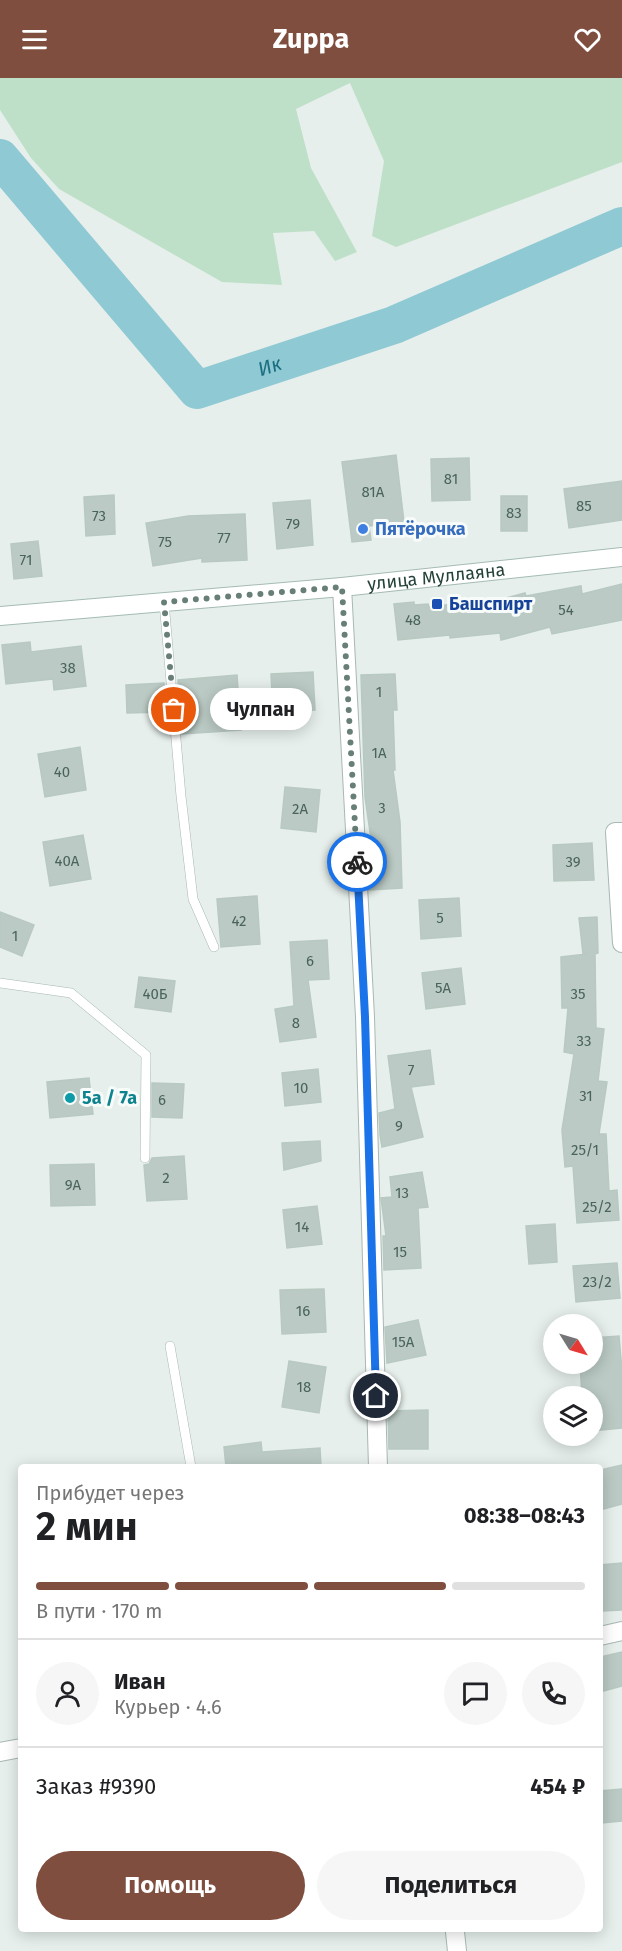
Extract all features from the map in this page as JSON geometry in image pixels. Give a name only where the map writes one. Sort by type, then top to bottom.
[{"type":"street","name":"улица Муллаяна","points":[[0,616],[342,587],[622,557]]},
{"type":"street","points":[[342,587],[365,1017],[378,1464]]},
{"type":"street","points":[[622,832],[615,832],[622,943]]},
{"type":"street","points":[[603,1634],[622,1631]]},
{"type":"street","points":[[0,1752],[18,1749]]},
{"type":"street","points":[[455,1932],[457,1951]]},
{"type":"lane","points":[[164,602],[181,796],[193,899],[214,947]]},
{"type":"lane","points":[[0,983],[71,993],[146,1055],[146,1158]]},
{"type":"lane","points":[[170,1346],[190,1464]]},
{"type":"green space","points":[[0,78],[622,78],[622,162],[396,247],[372,236],[384,161],[350,83],[296,109],[311,168],[357,252],[335,261],[314,231],[273,233],[282,285],[222,282],[59,189],[31,158],[0,110]]},
{"type":"building","points":[[396,455],[404,522],[369,526],[371,540],[352,542],[342,462]]},
{"type":"building","points":[[469,458],[470,500],[432,501],[431,459]]},
{"type":"building","points":[[622,481],[622,520],[569,528],[564,489]]},
{"type":"building","points":[[114,495],[115,534],[86,536],[84,497]]},
{"type":"building","points":[[501,496],[527,496],[527,531],[501,531]]},
{"type":"building","points":[[310,500],[313,545],[277,549],[273,503]]},
{"type":"building","points":[[245,514],[247,560],[202,562],[202,558],[153,566],[146,523],[188,516]]},
{"type":"building","points":[[38,541],[42,576],[14,579],[11,544]]},
{"type":"building","points":[[622,584],[622,620],[552,634],[550,627],[501,640],[500,633],[398,640],[394,604],[414,602],[414,605],[428,604],[429,607],[478,601],[479,605],[525,593],[526,596],[581,586],[582,594]]},
{"type":"building","points":[[30,642],[31,652],[81,646],[86,686],[54,690],[53,679],[6,684],[2,645]]},
{"type":"building","points":[[313,672],[315,710],[273,712],[271,674]]},
{"type":"building","points":[[395,674],[397,710],[393,710],[395,770],[393,770],[400,822],[402,888],[369,890],[367,853],[373,853],[365,797],[361,675]]},
{"type":"building","points":[[237,675],[241,730],[182,734],[178,680]]},
{"type":"building","points":[[164,683],[167,712],[127,713],[126,685]]},
{"type":"building","points":[[80,747],[86,790],[45,797],[38,754]]},
{"type":"building","points":[[285,787],[320,790],[316,832],[281,828]]},
{"type":"building","points":[[83,835],[91,879],[50,886],[43,842]]},
{"type":"building","points":[[592,843],[594,880],[554,881],[553,845]]},
{"type":"building","points":[[257,896],[260,944],[221,947],[217,899]]},
{"type":"building","points":[[459,898],[461,936],[421,939],[419,900]]},
{"type":"building","points":[[0,912],[34,925],[22,956],[0,947]]},
{"type":"building","points":[[597,917],[596,1028],[604,1029],[598,1081],[607,1082],[599,1134],[606,1134],[609,1191],[617,1190],[619,1220],[577,1223],[573,1166],[565,1167],[562,1130],[574,1054],[564,1052],[568,1008],[562,1008],[561,957],[587,954],[583,954],[579,918]]},
{"type":"building","points":[[327,940],[329,979],[308,980],[316,1037],[280,1042],[275,1009],[294,1006],[290,942]]},
{"type":"building","points":[[461,968],[465,1004],[426,1009],[422,973]]},
{"type":"building","points":[[139,977],[175,981],[171,1012],[135,1007]]},
{"type":"building","points":[[430,1050],[434,1084],[411,1087],[423,1137],[382,1147],[379,1113],[395,1109],[388,1056]]},
{"type":"building","points":[[318,1069],[321,1102],[285,1106],[282,1073]]},
{"type":"building","name":"5а / 7а","points":[[89,1078],[93,1114],[50,1118],[47,1082]]},
{"type":"building","points":[[152,1083],[184,1084],[182,1118],[152,1117]]},
{"type":"building","points":[[320,1141],[321,1161],[284,1170],[282,1143]]},
{"type":"building","points":[[184,1156],[187,1199],[147,1201],[144,1165],[149,1164],[152,1158]]},
{"type":"building","points":[[94,1164],[95,1205],[51,1206],[50,1165]]},
{"type":"building","points":[[422,1172],[428,1207],[418,1208],[421,1268],[384,1270],[383,1236],[386,1236],[381,1198],[392,1197],[390,1177]]},
{"type":"building","points":[[317,1206],[322,1244],[287,1248],[283,1210]]},
{"type":"building","points":[[555,1224],[557,1262],[529,1264],[526,1226]]},
{"type":"building","points":[[617,1263],[620,1298],[576,1302],[573,1266]]},
{"type":"building","points":[[324,1289],[326,1332],[282,1334],[280,1290]]},
{"type":"building","points":[[418,1320],[426,1355],[387,1363],[385,1327]]},
{"type":"building","points":[[619,1336],[622,1371],[622,1428],[603,1430],[603,1386],[581,1386],[581,1374],[603,1374],[603,1337]]},
{"type":"building","points":[[289,1361],[326,1367],[319,1413],[282,1407]]},
{"type":"building","points":[[428,1410],[428,1449],[389,1449],[388,1411]]},
{"type":"building","points":[[261,1442],[262,1452],[320,1448],[321,1464],[226,1464],[224,1447]]},
{"type":"building","points":[[622,1465],[622,1504],[603,1509],[603,1469]]},
{"type":"building","points":[[622,1563],[622,1610],[603,1611],[603,1565]]},
{"type":"building","points":[[622,1652],[622,1686],[603,1691],[603,1656]]},
{"type":"building","points":[[622,1789],[622,1821],[603,1823],[603,1791]]},
{"type":"waterway","name":"Ик","points":[[0,158],[197,390],[394,325],[622,226]]},
{"type":"way so far","points":[[174,710],[164,602],[342,587],[357,862]]},
{"type":"place","name":"Пятёрочка","points":[[363,529]]},
{"type":"place","name":"Башспирт","points":[[437,604]]},
{"type":"place","name":"Чулпан","points":[[174,710]]},
{"type":"place","name":"5а / 7а","points":[[70,1098]]},
{"type":"route","points":[[357,862],[365,1017],[376,1396]]}]
